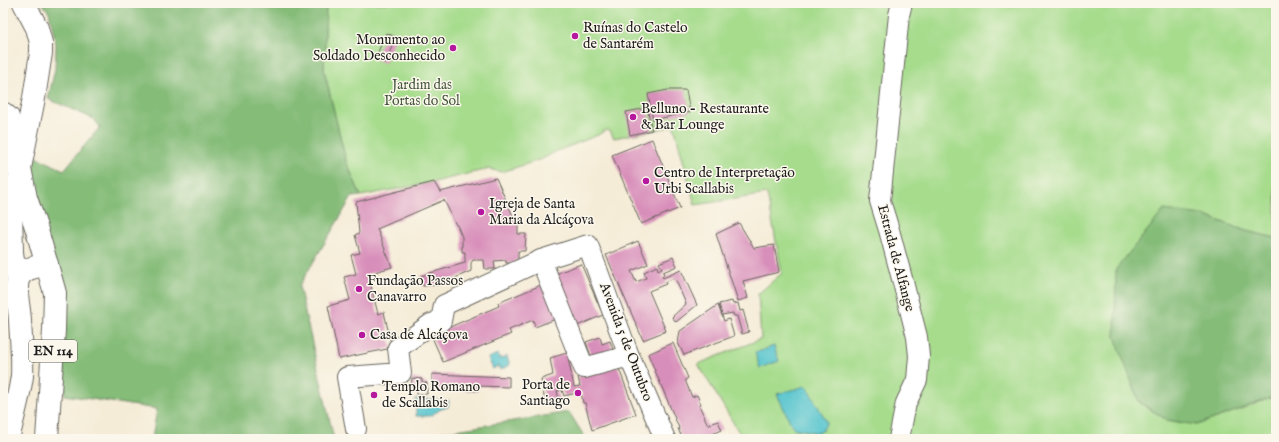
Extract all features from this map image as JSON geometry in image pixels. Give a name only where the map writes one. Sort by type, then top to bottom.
[{"type":"main road","name":"EN 114","points":[[24,3],[37,28],[41,53],[20,168],[26,198],[55,293],[47,439]]},
{"type":"main road","points":[[8,439],[22,377],[20,313],[17,283],[19,277],[26,270],[47,264]]},
{"type":"street","name":"Estrada de Alfange","points":[[899,439],[906,403],[917,380],[919,356],[917,337],[889,230],[880,202],[899,16],[902,3]]},
{"type":"street","points":[[3,112],[9,117],[7,163],[20,168],[12,209],[13,252],[17,283]]},
{"type":"street","name":"Avenida 5 de Outubro","points":[[541,260],[588,245],[629,356],[665,439]]},
{"type":"street","points":[[356,429],[347,377],[401,373],[398,348],[431,324],[441,321],[444,305],[541,260],[584,368],[629,356]]},
{"type":"green space","points":[[42,3],[326,3],[324,70],[346,161],[361,196],[352,197],[299,286],[334,439],[152,439],[157,409],[65,395],[62,333],[27,182],[30,154],[64,170],[100,127],[94,119],[48,99],[55,69],[56,44],[49,12]]},
{"type":"green space","name":"Jardim das Portas do Sol","points":[[326,3],[1276,3],[1276,238],[1246,231],[1203,215],[1139,402],[1167,420],[1197,425],[1276,396],[1276,439],[743,439],[698,364],[761,339],[758,294],[782,273],[767,194],[695,205],[674,126],[614,138],[609,130],[604,131],[542,159],[502,172],[488,169],[434,182],[361,196],[346,161],[324,70]],"holes":[[[827,422],[813,432],[793,428]]]},
{"type":"green space","points":[[1164,210],[1203,215],[1246,231],[1276,238],[1276,396],[1197,425],[1167,420],[1139,402],[1115,337],[1116,269]]},
{"type":"green space","points":[[569,412],[586,439],[400,439]]},
{"type":"water","points":[[774,346],[779,361],[760,368],[755,353]]},
{"type":"water","points":[[498,354],[500,359],[507,356],[510,365],[500,370],[498,366],[493,369],[488,358]]},
{"type":"water","points":[[806,386],[827,422],[822,431],[818,433],[793,428],[777,394]]},
{"type":"water","points":[[416,399],[449,401],[448,407],[441,409],[430,416],[416,416]]},
{"type":"building","points":[[386,33],[396,37],[385,63],[375,59]]},
{"type":"building","points":[[668,90],[686,90],[690,112],[653,120],[648,94]]},
{"type":"building","points":[[647,108],[652,130],[630,135],[626,112]]},
{"type":"building","name":"Centro de Interpretação Urbi Scallabis","points":[[652,139],[680,208],[641,224],[612,155]]},
{"type":"building","points":[[496,178],[517,225],[518,224],[518,234],[526,234],[525,251],[518,251],[518,260],[515,260],[515,263],[506,263],[506,260],[494,261],[495,269],[485,269],[484,260],[473,260],[471,263],[471,271],[439,285],[423,286],[420,276],[465,263],[465,252],[462,252],[462,237],[444,200],[377,229],[392,267],[368,274],[378,314],[384,312],[392,348],[339,359],[328,306],[350,300],[344,277],[356,274],[351,255],[360,253],[355,235],[359,233],[356,202],[434,182],[440,192]]},
{"type":"building","points":[[739,223],[754,248],[774,245],[779,272],[743,281],[748,298],[738,301],[716,234]]},
{"type":"building","points":[[638,241],[648,264],[631,271],[636,282],[646,278],[644,272],[657,266],[658,270],[662,268],[659,263],[673,257],[677,266],[663,272],[663,278],[681,270],[697,305],[676,322],[672,317],[686,304],[675,278],[665,282],[666,284],[649,291],[666,331],[643,340],[606,255]]},
{"type":"building","points":[[581,264],[603,315],[577,326],[555,274]]},
{"type":"building","points":[[546,283],[561,317],[535,327],[533,320],[509,330],[511,334],[443,362],[431,335],[499,306],[498,303]]},
{"type":"building","points":[[732,301],[733,304],[738,303],[740,311],[743,310],[749,332],[742,334],[737,316],[734,316],[733,313],[722,315],[719,304]]},
{"type":"building","points":[[718,305],[724,321],[729,319],[734,336],[684,355],[678,343],[680,331]]},
{"type":"building","points":[[600,337],[602,344],[610,341],[615,355],[593,362],[586,342]]},
{"type":"building","points":[[673,343],[688,378],[685,380],[692,397],[697,395],[701,404],[699,405],[708,425],[718,421],[722,430],[708,436],[709,439],[682,439],[679,428],[648,354]]},
{"type":"building","points":[[567,353],[574,387],[580,386],[578,377],[618,366],[636,414],[592,430],[581,392],[564,396],[562,390],[557,391],[559,400],[545,402],[541,379],[553,375],[550,358]]},
{"type":"building","points":[[432,374],[509,377],[509,387],[478,386],[478,391],[432,389]]},
{"type":"building","points":[[412,378],[422,379],[422,382],[427,383],[427,394],[417,394],[417,389],[411,389]]},
{"type":"place","name":"Ruínas do Castelo de Santarém","points":[[575,36]]},
{"type":"place","name":"Monumento ao Soldado Desconhecido","points":[[453,48]]},
{"type":"place","name":"Belluno - Restaurante & Bar Lounge","points":[[633,117]]},
{"type":"place","name":"Centro de Interpretação Urbi Scallabis","points":[[646,181]]},
{"type":"place","name":"Igreja de Santa Maria da Alcáçova","points":[[481,212]]},
{"type":"place","name":"Fundação Passos Canavarro","points":[[359,289]]},
{"type":"place","name":"Casa de Alcáçova","points":[[362,335]]},
{"type":"place","name":"Porta de Santiago","points":[[578,393]]},
{"type":"place","name":"Templo Romano de Scallabis","points":[[374,395]]}]
